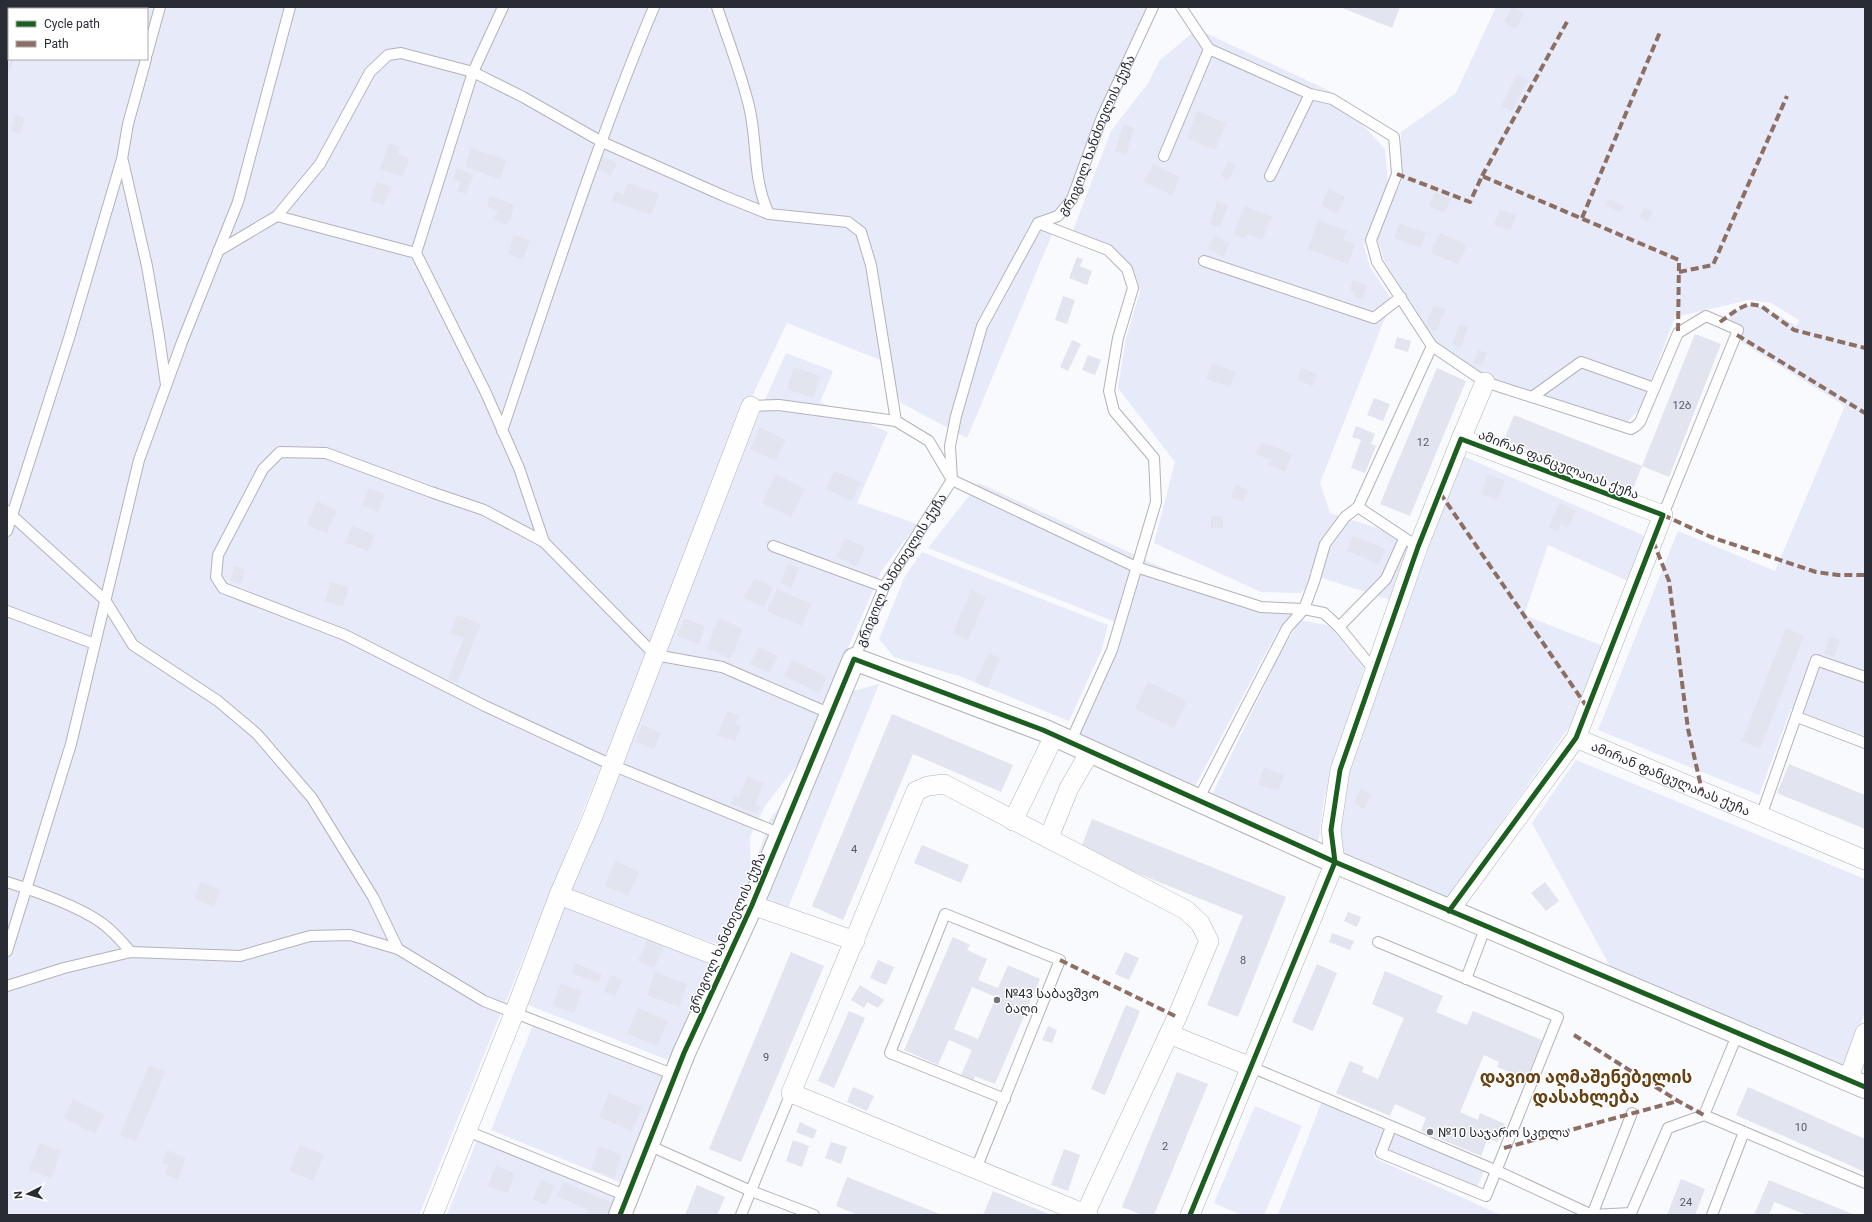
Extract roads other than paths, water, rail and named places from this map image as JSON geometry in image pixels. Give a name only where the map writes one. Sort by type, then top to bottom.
[{"type":"street","points":[[1461,439],[1485,382]]},
{"type":"street","points":[[433,1215],[515,1011],[559,894],[593,816],[751,406]]},
{"type":"street","name":"ამირან ფანცულაიას ქუჩა","points":[[1335,862],[1331,830],[1340,770],[1374,670],[1411,543],[1461,439],[1663,515],[1576,738],[1865,860]]},
{"type":"street","points":[[854,659],[1062,739],[1335,862],[1856,1084],[1865,1033]]},
{"type":"street","name":"გრიგოლ ხანძთელის ქუჩა","points":[[623,1205],[675,1074],[752,905],[854,659]]},
{"type":"street","points":[[1449,911],[1576,738]]},
{"type":"street","points":[[1013,821],[1062,739]]},
{"type":"street","points":[[1049,837],[1069,788],[1090,752]]},
{"type":"street","points":[[944,784],[1013,821],[1049,837],[1186,910],[1200,923],[1209,941],[1169,1034],[1086,1214],[791,1093],[916,791],[928,786],[944,784]]},
{"type":"street","points":[[1190,1215],[1335,862]]},
{"type":"street","points":[[559,894],[727,960]]},
{"type":"street","points":[[752,905],[854,941]]},
{"type":"street","points":[[1169,1034],[1251,1067]]},
{"type":"lane","points":[[148,50],[160,7]]},
{"type":"lane","points":[[7,951],[71,744],[139,460],[166,386],[238,202],[290,7]]},
{"type":"lane","points":[[503,7],[473,72],[416,253],[486,393],[519,468],[544,542]]},
{"type":"lane","points":[[502,431],[560,258],[632,59],[654,7]]},
{"type":"lane","points":[[717,7],[749,107],[758,185],[761,198],[769,214]]},
{"type":"lane","name":"გრიგოლ ხანძთელის ქუჩა","points":[[854,659],[884,587],[952,480],[950,446],[956,416],[982,326],[1038,222],[1058,216],[1072,199],[1102,117],[1153,7]]},
{"type":"lane","points":[[1181,7],[1209,49],[1310,94],[1332,98],[1394,137],[1397,174],[1371,240],[1378,262],[1432,346],[1485,382],[1631,429],[1640,422],[1678,333],[1706,316],[1738,330],[1663,515]]},
{"type":"lane","points":[[1164,156],[1209,49]]},
{"type":"lane","points":[[218,251],[277,216],[320,164],[370,72],[388,55],[401,53],[473,72],[523,97],[602,142],[724,196],[769,214],[848,222],[861,232],[872,265],[896,420]]},
{"type":"lane","points":[[7,531],[9,513],[69,338],[122,159],[128,124],[146,60]]},
{"type":"lane","points":[[1270,176],[1310,94]]},
{"type":"lane","points":[[122,159],[147,266],[166,386]]},
{"type":"lane","points":[[277,216],[416,253]]},
{"type":"lane","points":[[1038,222],[1108,250],[1127,269],[1133,288],[1118,338],[1109,390],[1114,411],[1154,458],[1156,502],[1112,650],[1062,739]]},
{"type":"lane","points":[[1204,261],[1374,318],[1400,297]]},
{"type":"lane","points":[[1198,800],[1287,628],[1304,609],[1314,582],[1325,544],[1345,517],[1358,507],[1432,346]]},
{"type":"lane","points":[[1532,397],[1581,362],[1654,388]]},
{"type":"lane","points":[[751,406],[779,406],[896,420],[929,441],[952,480],[1136,567],[1261,608],[1304,609],[1324,613],[1339,627],[1374,670]]},
{"type":"lane","points":[[781,834],[612,765],[485,706],[345,635],[223,588],[216,577],[218,555],[263,469],[280,452],[326,453],[484,510],[544,542],[655,655],[722,667],[831,714]]},
{"type":"lane","points":[[1339,627],[1386,579],[1411,543],[1358,507]]},
{"type":"lane","points":[[9,513],[105,600],[133,645],[218,701],[257,734],[312,798],[373,897],[398,949]]},
{"type":"lane","points":[[773,546],[884,587]]},
{"type":"lane","points":[[7,611],[95,644]]},
{"type":"lane","points":[[1761,816],[1816,660],[1865,677]]},
{"type":"lane","points":[[1797,717],[1865,743]]},
{"type":"lane","points":[[7,882],[26,888],[89,914],[107,927],[131,952]]},
{"type":"lane","points":[[976,1169],[1005,1099],[1060,960],[945,914],[890,1053],[1005,1099]]},
{"type":"lane","points":[[1466,979],[1486,926]]},
{"type":"lane","points":[[7,986],[64,968],[131,952],[240,956],[310,936],[350,935],[398,949],[484,1001],[515,1011],[675,1074]]},
{"type":"lane","points":[[1378,942],[1558,1017],[1495,1170],[1486,1196],[1381,1153],[1391,1127]]},
{"type":"lane","points":[[1704,1116],[1738,1033]]},
{"type":"lane","points":[[1251,1067],[1495,1170],[1592,1215],[1631,1213],[1668,1128],[1704,1116],[1865,1183]]},
{"type":"lane","points":[[741,1215],[791,1093]]},
{"type":"lane","points":[[1592,1215],[1632,1113]]},
{"type":"lane","points":[[467,1131],[623,1205]]},
{"type":"lane","points":[[1712,1215],[1744,1132]]},
{"type":"lane","points":[[648,1144],[751,1191],[814,1215]]},
{"type":"place","name":"№43 საბავშვო ბაღი","points":[[997,1000]]},
{"type":"place","name":"№10 საჯარო სკოლა","points":[[1430,1132]]},
{"type":"district","name":"დავით აღმაშენებელის დასახლება","points":[[1586,1087]]}]
